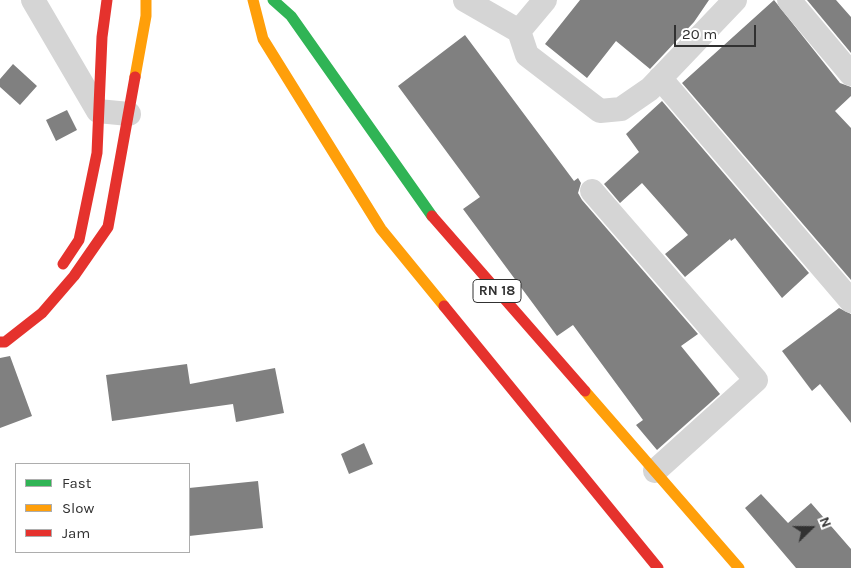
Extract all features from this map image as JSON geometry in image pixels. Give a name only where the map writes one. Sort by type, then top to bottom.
[{"type":"main road","points":[[54,276],[79,240],[97,153],[102,37],[108,0]]},
{"type":"main road","points":[[0,342],[5,342],[42,313],[74,276],[108,227],[146,16],[146,0]]},
{"type":"main road","points":[[253,0],[263,39],[381,229],[658,568]]},
{"type":"main road","name":"RN 18","points":[[273,0],[291,16],[422,205],[739,568]]},
{"type":"street","points":[[33,0],[98,111],[128,114]]},
{"type":"street","points":[[465,0],[518,31],[527,55],[600,112],[622,109],[650,89],[735,0]]},
{"type":"street","points":[[518,31],[545,0]]},
{"type":"street","points":[[789,0],[851,74]]},
{"type":"street","points":[[660,78],[851,301]]},
{"type":"street","points":[[592,191],[756,380],[655,471]]},
{"type":"building","points":[[580,0],[709,0],[694,22],[650,69],[616,41],[587,78],[545,44]]},
{"type":"building","points":[[774,0],[840,83],[851,87],[851,96],[835,111],[851,128],[851,280],[682,83]]},
{"type":"building","points":[[807,0],[836,0],[851,17],[851,53]]},
{"type":"building","points":[[465,35],[574,181],[578,178],[581,183],[578,193],[582,200],[698,334],[681,346],[720,394],[657,450],[636,425],[643,420],[573,325],[557,336],[463,209],[480,197],[398,86]]},
{"type":"building","points":[[13,64],[37,86],[20,105],[0,87],[0,79]]},
{"type":"building","points":[[662,101],[809,273],[782,298],[735,238],[731,241],[730,239],[685,277],[665,254],[688,235],[642,183],[620,203],[604,184],[639,152],[626,134]]},
{"type":"building","points":[[67,110],[77,130],[56,141],[46,120]]},
{"type":"building","points":[[839,308],[851,314],[851,423],[820,384],[812,391],[782,351]]},
{"type":"building","points":[[10,356],[32,416],[0,428],[0,358]]},
{"type":"building","points":[[187,364],[190,384],[275,368],[284,413],[236,422],[233,404],[112,421],[106,375]]},
{"type":"building","points":[[364,443],[373,464],[349,474],[341,454]]},
{"type":"building","points":[[258,481],[263,528],[190,536],[190,488]]},
{"type":"building","points":[[761,494],[788,523],[811,503],[851,549],[851,568],[796,568],[745,508]]},
{"type":"traffic: fast","points":[[273,0],[291,16],[432,216]]},
{"type":"traffic: slow","points":[[135,77],[146,16],[146,0]]},
{"type":"traffic: slow","points":[[253,0],[263,39],[381,229],[444,306]]},
{"type":"traffic: slow","points":[[585,391],[739,568]]},
{"type":"traffic: jam","points":[[63,264],[79,240],[97,153],[102,37],[107,0]]},
{"type":"traffic: jam","points":[[0,342],[5,342],[42,313],[74,276],[108,227],[135,77]]},
{"type":"traffic: jam","points":[[432,216],[585,391]]},
{"type":"traffic: jam","points":[[444,306],[658,568]]}]
